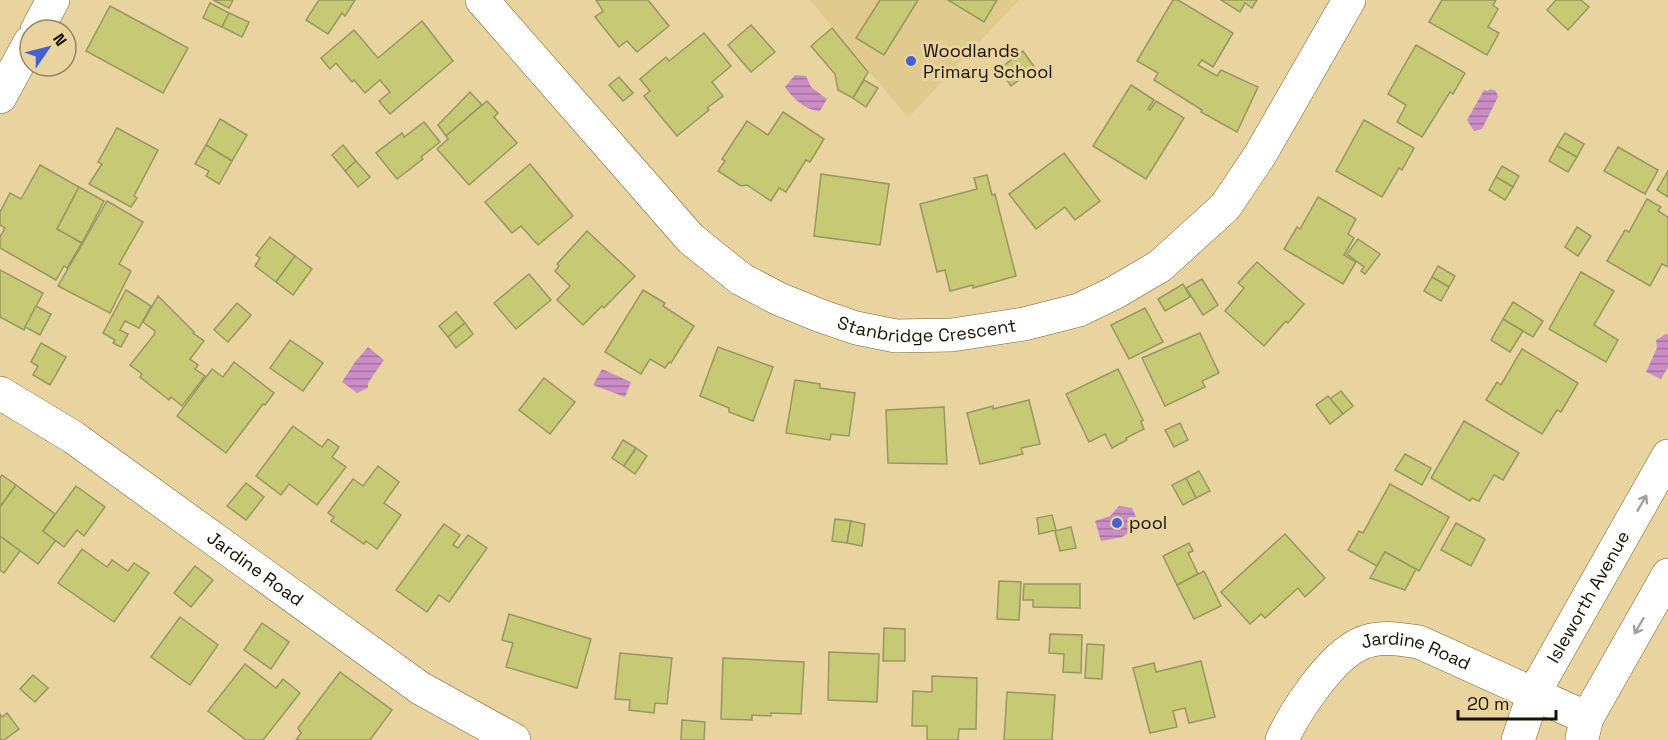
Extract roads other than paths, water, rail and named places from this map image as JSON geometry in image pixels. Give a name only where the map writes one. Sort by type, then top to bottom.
[{"type":"street","points":[[43,18],[53,0]]},
{"type":"street","name":"Stanbridge Crescent","points":[[482,0],[690,239],[741,279],[779,299],[856,328],[896,336],[952,335],[1024,324],[1079,309],[1160,266],[1225,207],[1260,155],[1349,0]]},
{"type":"street","points":[[0,97],[18,64]]},
{"type":"street","name":"Jardine Road","points":[[0,393],[73,437],[420,688],[514,740]]},
{"type":"street","name":"Isleworth Avenue","points":[[1518,740],[1534,693],[1668,456]]},
{"type":"street","points":[[1584,729],[1668,576]]},
{"type":"street","name":"Jardine Road","points":[[1282,740],[1332,664],[1360,643],[1391,638],[1419,642],[1534,693],[1584,729]]},
{"type":"place","name":"Woodlands Primary School","points":[[911,61]]},
{"type":"place","name":"pool","points":[[1117,523]]}]
